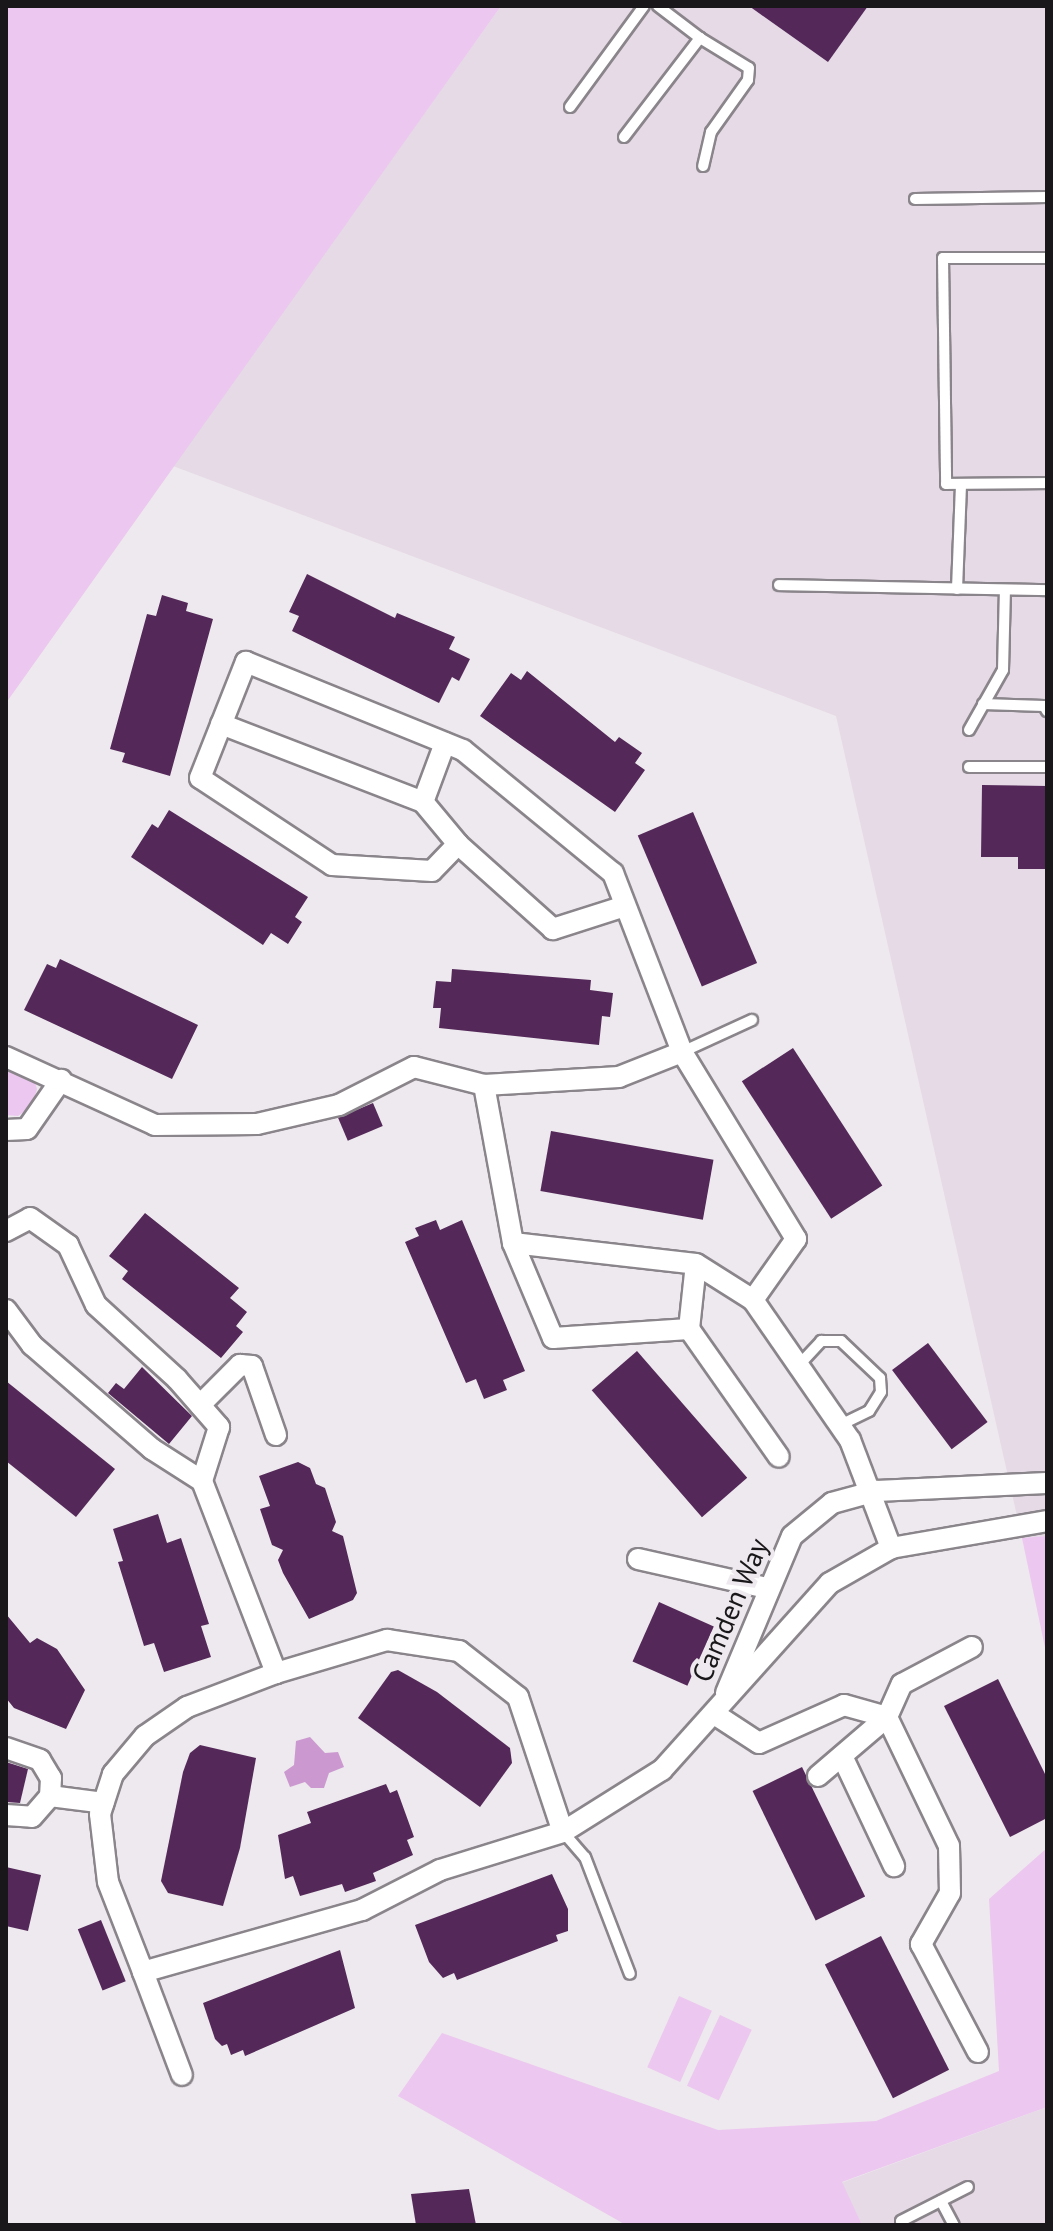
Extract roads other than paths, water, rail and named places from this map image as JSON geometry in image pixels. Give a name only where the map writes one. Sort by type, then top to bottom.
[{"type":"street","points":[[458,844],[432,871],[332,865],[200,778],[246,662],[463,750],[613,873],[682,1052],[796,1239],[753,1300]]},
{"type":"street","points":[[221,724],[423,802],[458,844],[553,929],[625,906]]},
{"type":"street","points":[[423,802],[445,743]]},
{"type":"street","points":[[6,1057],[155,1125],[257,1124],[339,1105],[414,1067],[484,1085],[619,1077],[682,1052]]},
{"type":"street","points":[[6,1130],[27,1129],[61,1080]]},
{"type":"street","points":[[484,1085],[513,1243],[553,1338],[689,1329]]},
{"type":"street","points":[[6,1231],[30,1218],[68,1245],[96,1305],[219,1427],[202,1481]]},
{"type":"street","points":[[513,1243],[696,1264],[753,1300],[840,1425],[891,1548]]},
{"type":"street","points":[[696,1264],[689,1329],[779,1457]]},
{"type":"street","points":[[6,1310],[32,1345],[152,1449],[202,1481],[276,1673]]},
{"type":"street","points":[[200,1405],[240,1365],[252,1366],[276,1435]]},
{"type":"street","name":"Camden Way","points":[[716,1715],[767,1588],[792,1536],[832,1503],[869,1492],[1047,1483]]},
{"type":"street","name":"Camden Way","points":[[716,1715],[830,1583],[891,1548],[1047,1521]]},
{"type":"street","points":[[638,1559],[767,1588]]},
{"type":"street","points":[[182,2075],[108,1882],[100,1814],[113,1774],[145,1736],[187,1707],[276,1673],[387,1640],[459,1651],[518,1697],[563,1832]]},
{"type":"street","points":[[818,1776],[887,1717],[902,1684],[972,1647]]},
{"type":"street","points":[[143,1972],[362,1910],[440,1870],[563,1832],[662,1770],[716,1715],[759,1743],[844,1705],[887,1717],[949,1846],[950,1893],[921,1944],[978,2052]]},
{"type":"street","points":[[6,1748],[40,1760],[51,1778],[50,1796],[32,1817],[6,1815]]},
{"type":"street","points":[[842,1756],[894,1866]]},
{"type":"street","points":[[50,1796],[104,1803]]},
{"type":"lane","points":[[570,107],[644,6]]},
{"type":"lane","points":[[658,6],[700,38],[749,68],[748,80],[711,132],[703,166]]},
{"type":"lane","points":[[624,137],[700,38]]},
{"type":"lane","points":[[915,199],[1047,197]]},
{"type":"lane","points":[[1047,258],[943,258],[946,484],[1047,483]]},
{"type":"lane","points":[[957,589],[961,484]]},
{"type":"lane","points":[[779,585],[1047,590]]},
{"type":"lane","points":[[969,730],[1003,670],[1005,590]]},
{"type":"lane","points":[[983,704],[1044,706],[1047,711]]},
{"type":"lane","points":[[969,767],[1047,767]]},
{"type":"lane","points":[[682,1052],[752,1020]]},
{"type":"lane","points":[[799,1365],[821,1341],[841,1341],[880,1378],[881,1392],[869,1411],[840,1425]]},
{"type":"lane","points":[[563,1832],[585,1857],[630,1974]]},
{"type":"lane","points":[[903,2225],[901,2221],[968,2187]]},
{"type":"lane","points":[[941,2201],[954,2225]]}]
